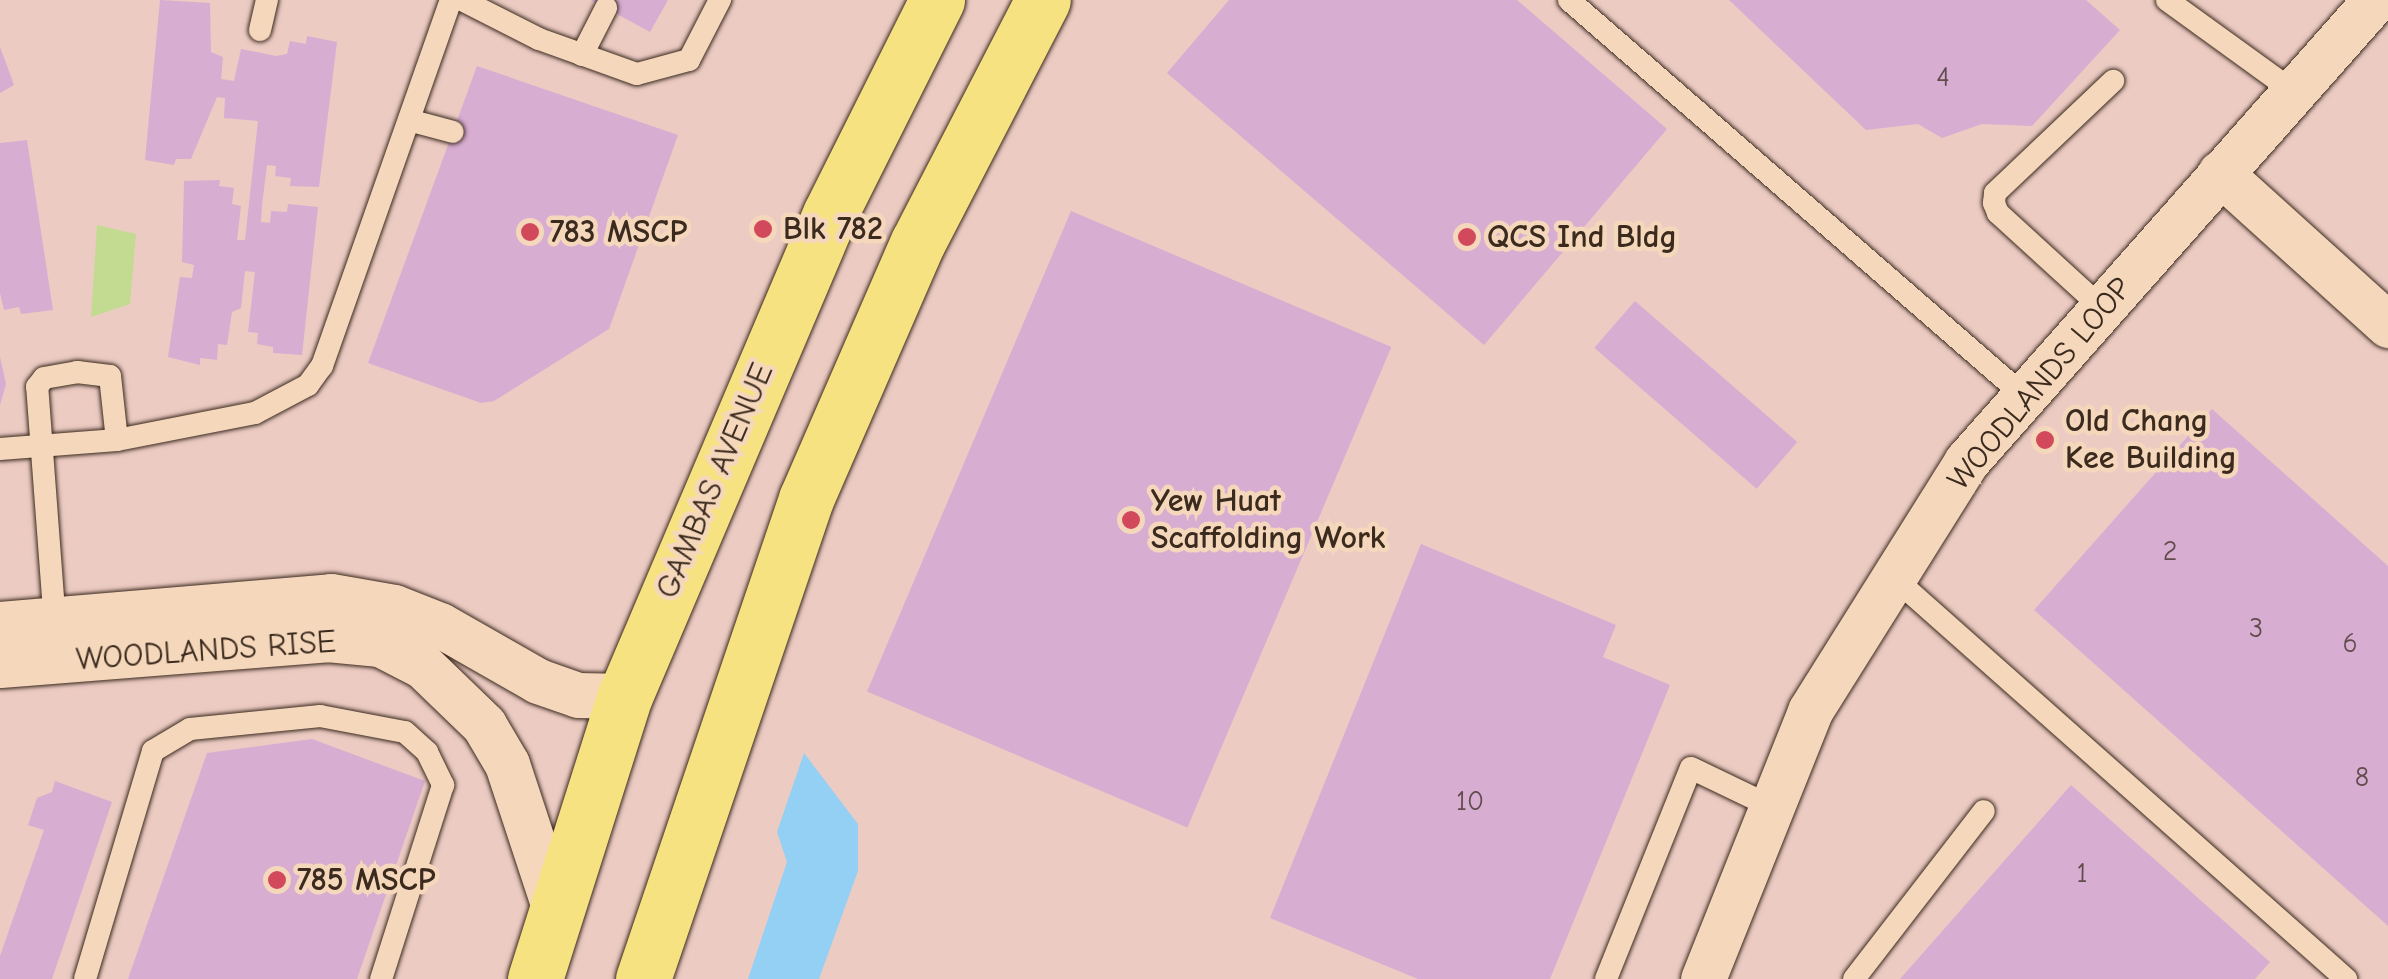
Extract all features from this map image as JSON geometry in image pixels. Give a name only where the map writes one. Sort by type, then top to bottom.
[{"type":"main road","name":"GAMBAS AVENUE","points":[[535,979],[625,696],[830,214],[937,0]]},
{"type":"main road","points":[[643,979],[806,499],[918,242],[1043,0]]},
{"type":"street","name":"WOODLANDS LOOP","points":[[1703,979],[1810,711],[1966,462],[2375,0]]},
{"type":"street","points":[[2220,174],[2388,325]]},
{"type":"street","name":"WOODLANDS RISE","points":[[0,665],[56,640],[331,596],[394,607],[440,625],[538,682],[578,695],[625,696]]},
{"type":"street","name":"WOODLANDS RISE","points":[[0,624],[56,640],[327,639],[394,651],[423,666],[484,725],[507,764],[555,910]]},
{"type":"lane","points":[[260,30],[266,0]]},
{"type":"lane","points":[[0,449],[117,440],[254,413],[308,384],[322,366],[412,121],[466,2],[582,55],[637,74],[689,60],[720,0]]},
{"type":"lane","points":[[1569,0],[2024,396]]},
{"type":"lane","points":[[2167,0],[2294,92]]},
{"type":"lane","points":[[2191,17],[2208,0]]},
{"type":"lane","points":[[582,55],[606,8]]},
{"type":"lane","points":[[2102,308],[1994,203],[1995,193],[2113,81]]},
{"type":"lane","points":[[412,121],[452,132]]},
{"type":"lane","points":[[56,640],[37,387],[44,378],[77,372],[110,376],[117,440]]},
{"type":"lane","points":[[1893,577],[2346,979]]},
{"type":"lane","points":[[84,979],[153,752],[190,730],[320,716],[404,732],[426,752],[443,785],[381,979]]},
{"type":"lane","points":[[1606,979],[1691,768],[1772,807]]},
{"type":"lane","points":[[1854,979],[1984,810]]},
{"type":"green space","points":[[97,225],[136,234],[130,304],[91,317]]},
{"type":"water","points":[[804,753],[858,824],[858,871],[819,979],[748,979],[787,862],[777,832]]},
{"type":"building","points":[[160,0],[210,3],[211,52],[223,57],[221,79],[234,81],[241,49],[276,56],[287,54],[290,41],[306,44],[307,36],[337,42],[319,187],[290,186],[291,178],[275,176],[276,166],[267,165],[262,205],[261,222],[270,223],[271,211],[287,212],[288,204],[318,207],[302,355],[273,353],[273,347],[257,344],[258,333],[248,332],[255,272],[245,271],[241,308],[232,312],[227,345],[218,344],[217,360],[200,358],[200,365],[168,357],[180,277],[192,278],[194,265],[182,262],[184,181],[220,180],[219,186],[234,188],[232,204],[241,206],[237,240],[245,240],[258,121],[224,118],[225,98],[217,97],[191,159],[176,159],[174,165],[145,160]]},
{"type":"building","points":[[591,0],[668,0],[650,32]]},
{"type":"building","name":"QCS Ind Bldg","points":[[1229,0],[1517,0],[1667,129],[1484,345],[1167,73]]},
{"type":"building","points":[[1729,0],[2086,0],[2120,30],[2032,126],[1982,124],[1942,138],[1918,124],[1866,130]]},
{"type":"building","points":[[0,47],[14,85],[0,93]]},
{"type":"building","name":"783 MSCP","points":[[477,66],[678,135],[609,329],[494,401],[481,403],[368,363]]},
{"type":"building","points":[[27,140],[53,310],[21,314],[19,307],[4,310],[0,293],[0,143]]},
{"type":"building","name":"Yew Huat Scaffolding Work","points":[[1071,211],[1391,347],[1187,827],[867,692]]},
{"type":"building","points":[[1635,301],[1797,442],[1757,489],[1594,348]]},
{"type":"building","points":[[0,357],[6,384],[0,405]]},
{"type":"building","points":[[2212,409],[2388,566],[2388,926],[2034,610]]},
{"type":"building","points":[[1421,544],[1616,625],[1603,657],[1670,685],[1550,979],[1418,979],[1270,918]]},
{"type":"building","name":"785 MSCP","points":[[312,739],[425,781],[357,979],[128,979],[207,753]]},
{"type":"building","points":[[55,781],[112,802],[52,979],[0,979],[0,956],[44,830],[28,825],[37,798],[52,792]]},
{"type":"building","points":[[2071,785],[2270,962],[2255,979],[1900,979]]},
{"type":"place","name":"Blk 782","points":[[763,229]]},
{"type":"place","name":"783 MSCP","points":[[530,232]]},
{"type":"place","name":"QCS Ind Bldg","points":[[1467,237]]},
{"type":"place","name":"Old Chang Kee Building","points":[[2045,440]]},
{"type":"place","name":"Yew Huat Scaffolding Work","points":[[1131,520]]},
{"type":"place","name":"785 MSCP","points":[[277,880]]}]
